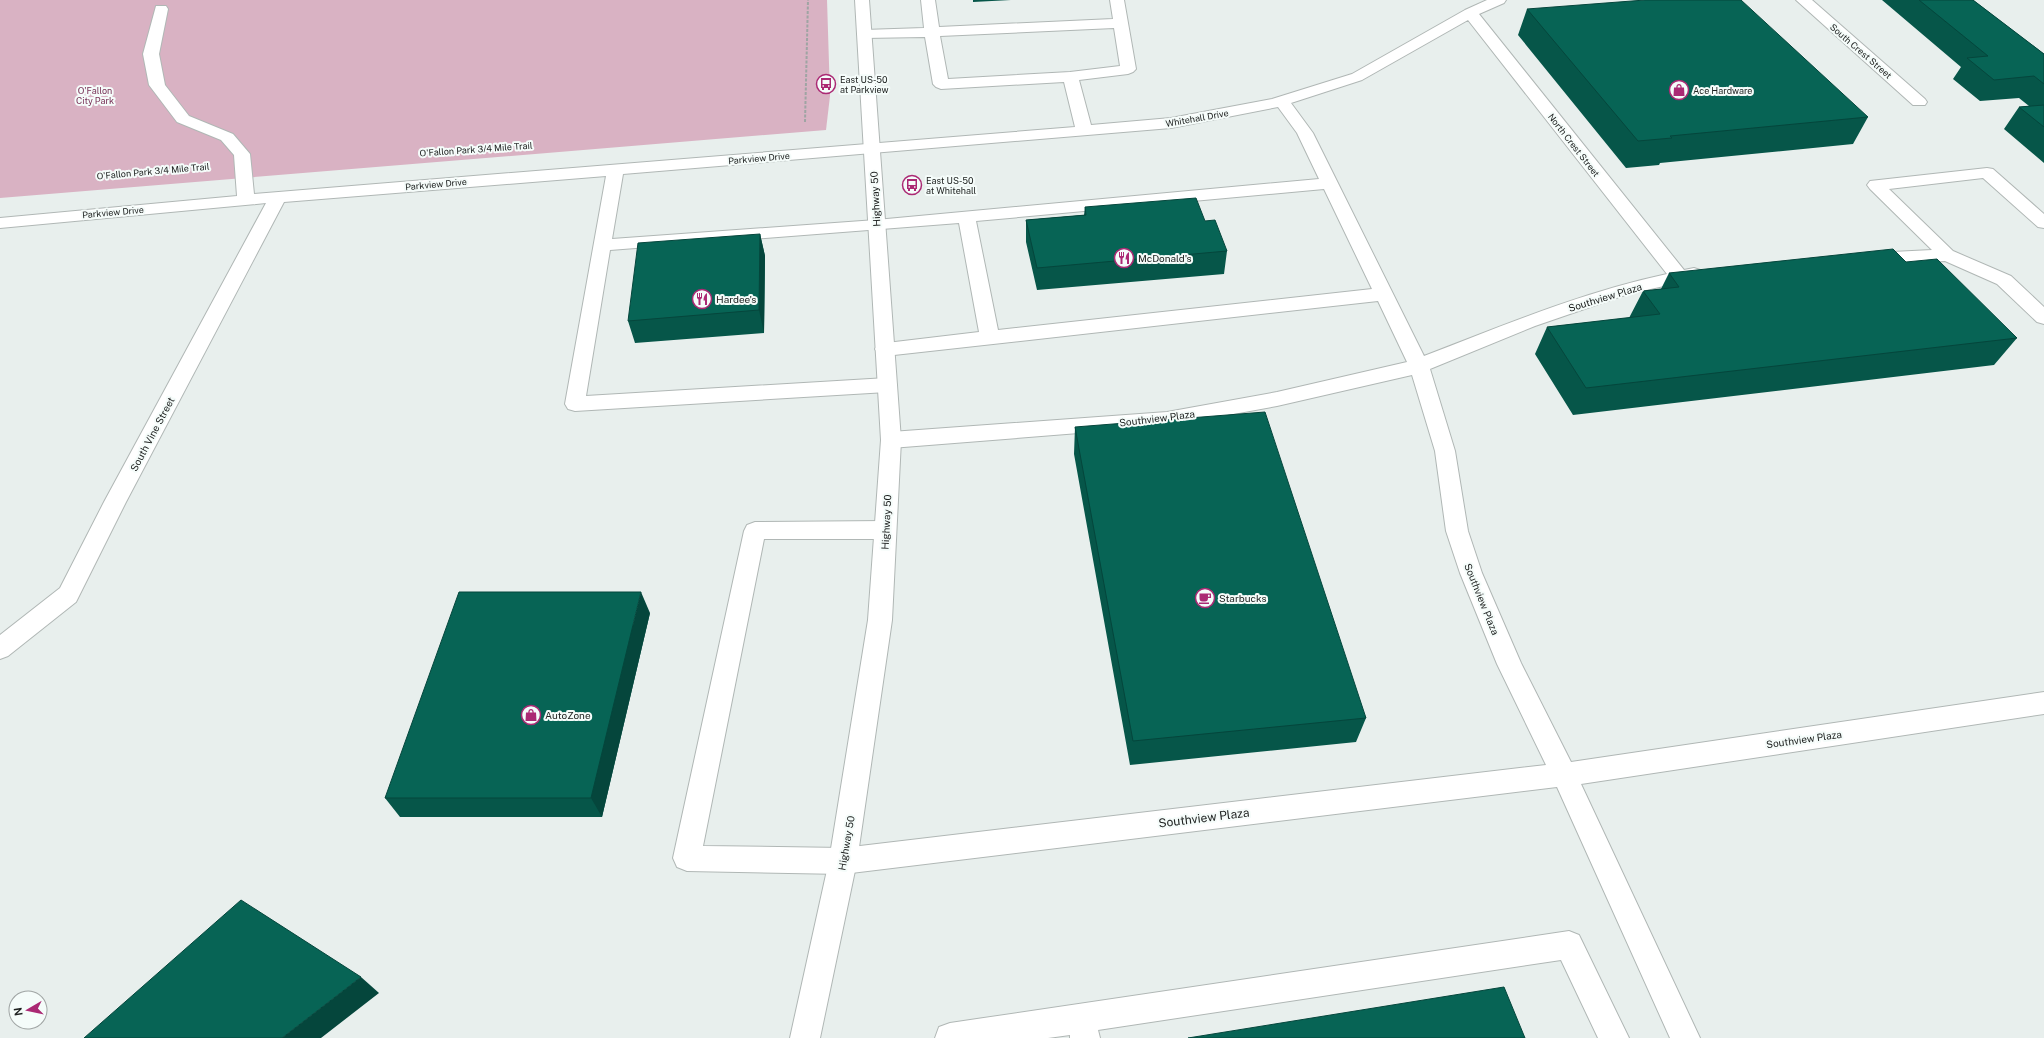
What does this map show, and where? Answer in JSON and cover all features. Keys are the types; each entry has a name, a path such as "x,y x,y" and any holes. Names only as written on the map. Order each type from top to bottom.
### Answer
{"street":[{"name":"Highway 50","path":"805,1038 843,861 880,620 891,440 862,0"},
{"path":"928,0 941,84 1070,77 1128,69 1117,0"},
{"path":"1105,0 1110,15 1121,20"},
{"name":"Whitehall Drive","path":"872,149 1171,123 1282,101 1357,77 1470,13 1499,0"},
{"name":"South Crest Street","path":"1803,0 1919,102"},
{"path":"161,9 151,54 156,85 183,119 227,137 242,154 246,200"},
{"name":"North Crest Street","path":"1470,13 1679,277"},
{"path":"864,34 932,32 1121,20"},
{"path":"1070,77 1084,130"},
{"path":"1282,101 1305,133 1419,366"},
{"name":"Parkview Drive","path":"0,223 278,197 872,149"},
{"path":"616,170 575,404 887,386"},
{"path":"2044,223 1987,173 1876,185 1947,255 2004,280 2044,318"},
{"path":"603,245 876,225 1330,183"},
{"name":"South Vine Street","path":"0,649 68,595 115,502 278,197"},
{"path":"966,216 990,336"},
{"path":"1855,260 1947,255"},
{"name":"Southview Plaza","path":"891,440 1167,419 1322,390 1419,366 1535,319 1624,289 1709,272"},
{"path":"885,349 990,336 1385,294"},
{"name":"Southview Plaza","path":"1419,366 1445,451 1457,531 1471,573 1509,664 1564,775 1685,1038"},
{"name":"Southview Plaza","path":"885,530 755,530 686,858 843,861 1564,775 2044,703"},
{"path":"950,1038 1083,1028 1569,945 1614,1038"}],"path":[{"path":"804,126 808,0"}],"green space":[{"name":"O'Fallon City Park","path":"0,0 827,0 830,96 826,130 0,198"}],"building":[{"name":"Ace Hardware","path":"1645,0 1741,0 1868,117 1670,136 1672,138 1638,141 1527,9"},
{"path":"1919,0 1973,0 2044,54 2044,84 2034,76 1994,80 1967,58 1988,56"},
{"path":"2044,105 2044,127 2019,107"},
{"path":"1196,198 1205,221 1215,220 1227,251 1037,268 1026,220 1086,215 1085,207"},
{"name":"Hardee's","path":"760,234 759,310 628,321 638,243"},
{"path":"1893,249 1906,262 1937,259 2017,338 1586,388 1547,327 1660,314 1643,291 1679,287 1669,273"},
{"name":"Starbucks","path":"1265,412 1366,718 1133,741 1075,427"},
{"name":"AutoZone","path":"459,592 641,592 591,798 385,798"},
{"path":"241,900 361,977 282,1038 84,1038"},
{"path":"1504,987 1525,1038 1188,1038"}],"place":[{"name":"East US-50 at Parkview","path":"826,84"},
{"name":"Ace Hardware","path":"1679,90"},
{"name":"East US-50 at Whitehall","path":"912,185"},
{"name":"McDonald's","path":"1124,258"},
{"name":"Hardee's","path":"702,299"},
{"name":"Starbucks","path":"1205,598"},
{"name":"AutoZone","path":"531,715"}]}
